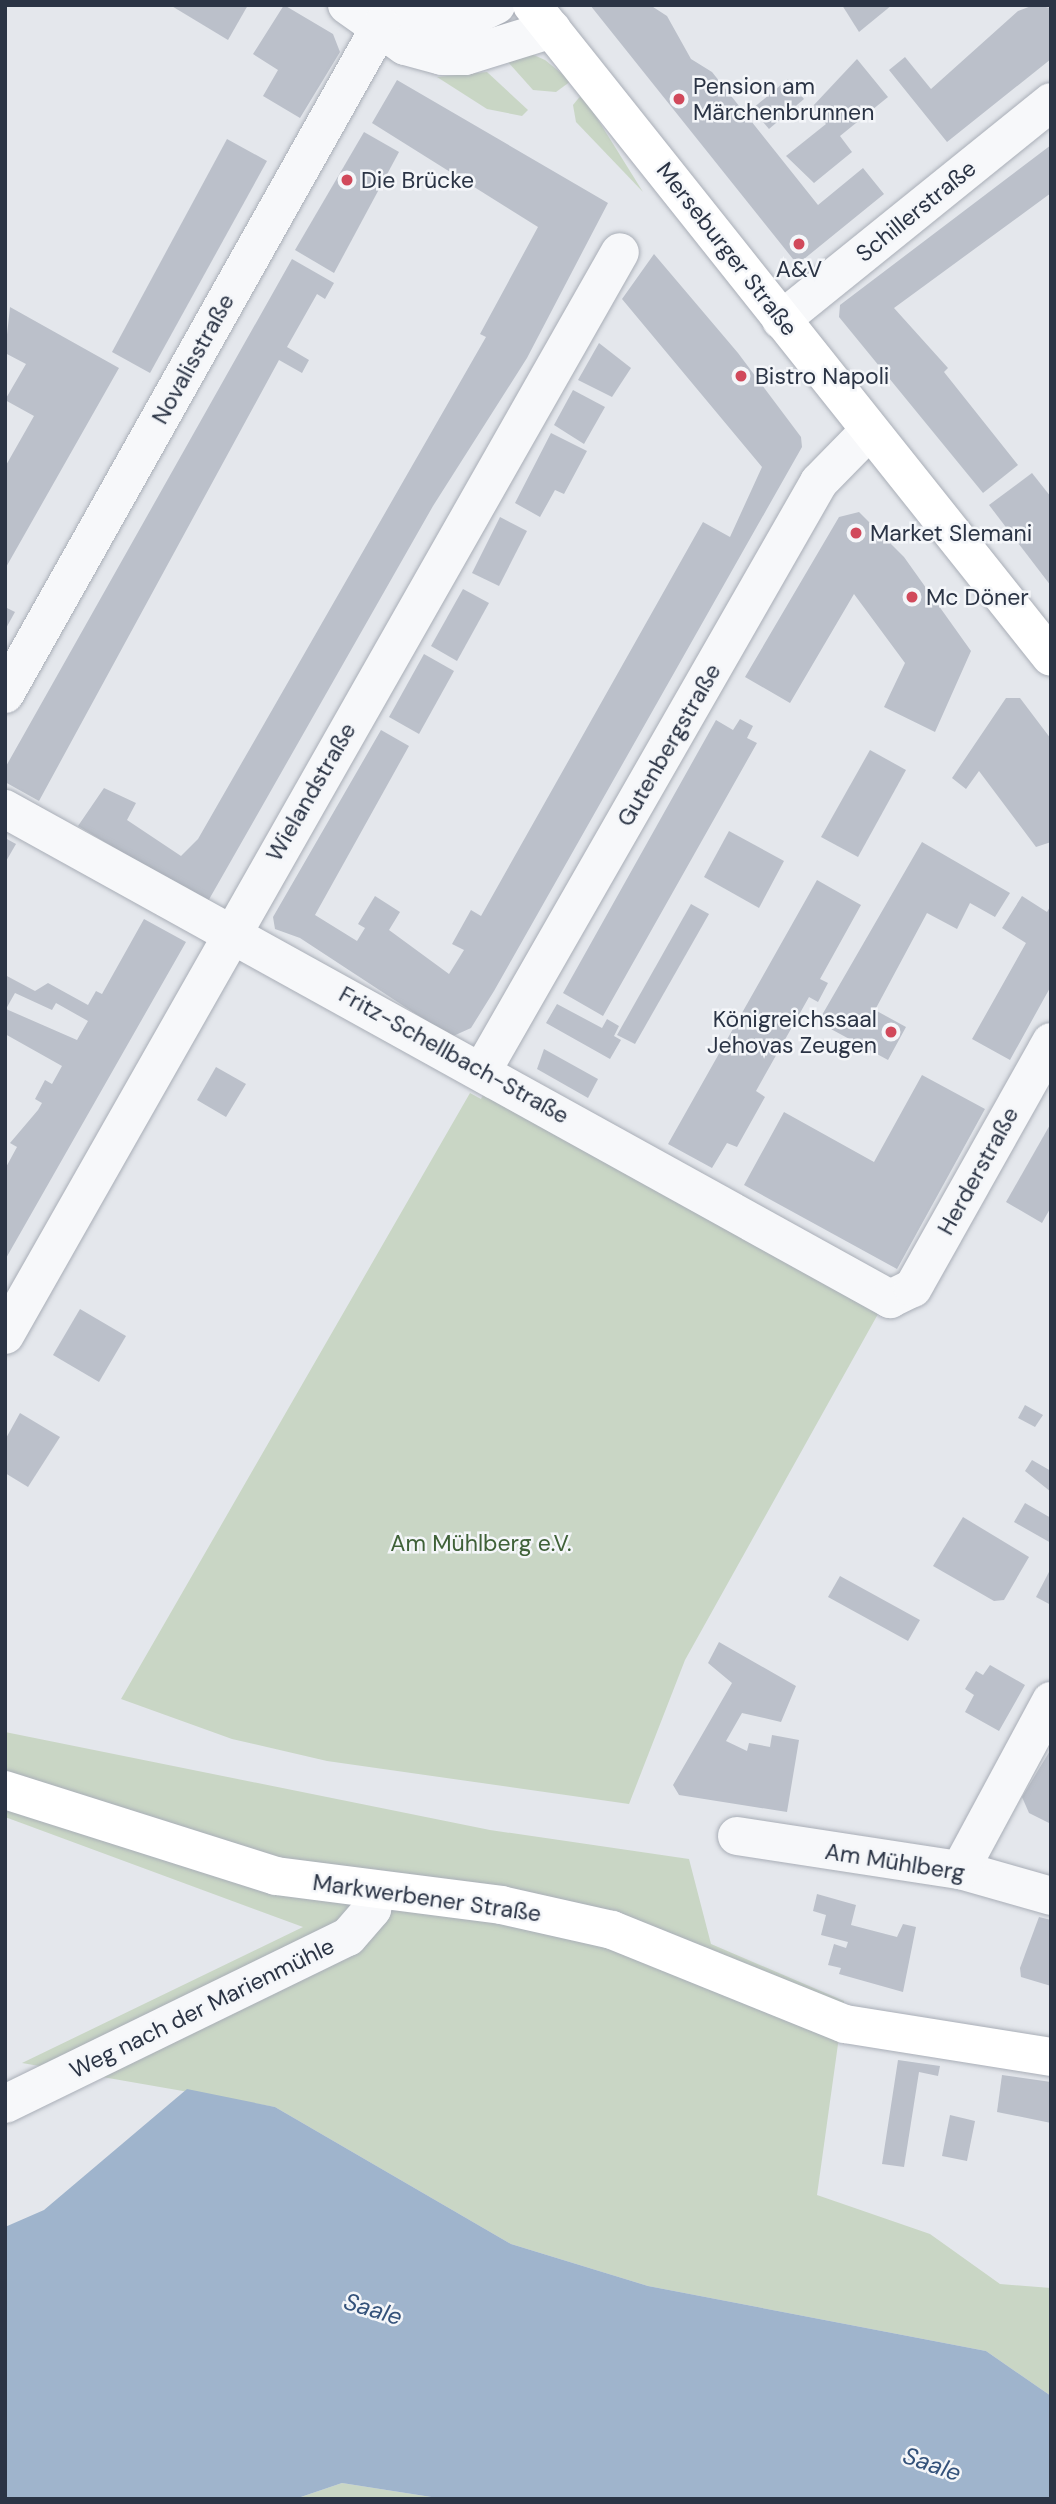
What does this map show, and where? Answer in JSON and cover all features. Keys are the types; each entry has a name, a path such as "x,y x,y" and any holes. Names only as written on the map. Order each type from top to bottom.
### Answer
{"main road":[{"name":"Merseburger Straße","path":"542,17 1051,657"},
{"name":"Markwerbener Straße","path":"5,1790 251,1870 570,1920 656,1943 845,2024 1051,2057"}],"street":[{"path":"347,5 381,25 405,46 454,56 542,17"},
{"path":"381,25 455,25 496,5"},
{"name":"Novalisstraße","path":"5,694 381,25"},
{"name":"Schillerstraße","path":"781,320 1051,102"},
{"name":"Wielandstraße","path":"5,1335 231,931 620,252"},
{"name":"Gutenbergstraße","path":"482,1071 819,482 869,431"},
{"name":"Fritz-Schellbach-Straße","path":"5,809 231,931 875,1294 902,1296"},
{"name":"Herderstraße","path":"902,1296 914,1288 1051,1042"},
{"path":"960,1870 1051,1701"},
{"name":"Am Mühlberg","path":"737,1836 960,1870 1051,1896"},
{"name":"Weg nach der Marienmühle","path":"5,2104 348,1937 372,1909 376,1890"}],"green space":[{"path":"527,52 545,60 571,81 556,92 533,90 508,62"},
{"path":"487,72 528,110 522,116 487,109 437,77"},
{"path":"582,94 643,192 576,122 573,105"},
{"name":"Am Mühlberg e.V.","path":"485,1091 878,1314 685,1660 629,1804 327,1761 232,1739 121,1699 470,1093 481,1099"},
{"path":"5,1732 490,1830 689,1859 711,1944 844,2001 817,2195 930,2234 1000,2284 1051,2288 1051,2396 986,2351 648,2286 511,2244 275,2107 22,2063 303,1927 5,1817"},
{"path":"342,2483 444,2499 295,2499"}],"water":[{"name":"Saale","path":"187,2089 275,2107 511,2244 648,2286 986,2351 1051,2396 1051,2499 444,2499 342,2483 295,2499 5,2499 5,2227 44,2210"}],"building":[{"path":"170,5 248,5 228,40"},
{"path":"284,5 333,34 340,52 300,118 263,96 278,70 253,54"},
{"path":"590,5 650,5 667,16 691,59 712,72 818,205 863,168 884,194 804,259 793,259"},
{"path":"842,5 892,5 859,32"},
{"path":"1034,5 1051,8 1051,59 947,142 889,70 905,57 931,89 1018,11"},
{"path":"857,59 888,97 840,136 852,152 814,183 786,156 826,124 812,107"},
{"path":"788,79 804,99 769,129 752,109"},
{"path":"397,80 608,203 527,358 433,506 207,903 78,826 104,788 136,803 127,820 181,856 198,839 486,337 480,334 538,227 372,123"},
{"path":"364,132 399,152 334,273 295,250"},
{"path":"227,139 267,161 150,373 112,352"},
{"path":"1051,145 1051,193 894,308 948,368 944,372 1018,465 983,493 839,317 840,305"},
{"path":"654,254 738,353 801,437 802,447 494,991 471,1028 451,1037 300,938 275,929 273,917 381,730 409,746 315,915 357,941 365,928 358,924 375,896 400,912 389,930 449,974 464,950 452,944 471,910 481,916 703,522 730,537 762,467 622,299"},
{"path":"292,259 334,283 325,299 317,294 287,347 309,360 302,373 279,360 39,801 5,782 5,768"},
{"path":"10,307 119,368 5,569 5,467 34,416 5,400 26,364 5,353"},
{"path":"599,343 631,368 612,397 578,380"},
{"path":"573,390 605,407 584,444 554,425"},
{"path":"551,433 587,451 564,494 555,490 540,517 515,503"},
{"path":"1032,473 1051,497 1051,586 989,505"},
{"path":"859,512 904,557 971,651 935,732 884,707 905,663 854,594 790,703 745,677 839,517"},
{"path":"500,517 527,531 499,586 472,573"},
{"path":"463,589 489,603 457,661 431,646"},
{"path":"5,607 15,612 5,630"},
{"path":"424,654 454,671 419,734 389,717"},
{"path":"1006,698 1020,698 1051,739 1051,842 1036,847 979,771 966,789 952,778"},
{"path":"740,719 753,726 747,738 757,743 603,1016 563,993 716,720 733,730"},
{"path":"870,750 906,770 858,857 821,837"},
{"path":"729,831 784,861 759,908 704,877"},
{"path":"5,838 16,844 5,863"},
{"path":"922,842 1010,893 995,917 970,903 957,929 927,913 875,1010 906,1027 888,1060 818,1022"},
{"path":"817,880 861,905 820,979 828,983 818,1002 809,997 756,1091 765,1097 737,1147 727,1143 712,1168 668,1144"},
{"path":"1022,896 1047,912 1051,905 1051,986 1010,1060 972,1039 1026,943 1002,928"},
{"path":"691,904 709,914 635,1044 617,1035"},
{"path":"144,919 186,942 5,1260 5,1169 17,1147 10,1143 42,1103 35,1099 45,1080 52,1084 62,1066 5,1034 5,975 35,991 48,983 88,1005 96,991 102,994","holes":["15,993 52,1010 56,1003 88,1021 77,1040 6,1009"]},
{"path":"557,1004 602,1028 607,1019 619,1026 614,1036 621,1040 610,1059 546,1023"},
{"path":"544,1049 598,1079 588,1098 537,1069"},
{"path":"216,1067 246,1084 226,1117 197,1100"},
{"path":"922,1075 985,1109 897,1269 744,1185 784,1112 874,1162"},
{"path":"1051,1123 1051,1207 1042,1223 1006,1202"},
{"path":"80,1309 126,1336 99,1382 53,1355"},
{"path":"1025,1405 1043,1415 1035,1427 1018,1418"},
{"path":"20,1413 60,1437 28,1487 5,1473 5,1440"},
{"path":"1032,1460 1051,1471 1051,1492 1025,1471"},
{"path":"1025,1503 1051,1518 1051,1543 1014,1522"},
{"path":"963,1517 1029,1557 1004,1600 994,1601 933,1566"},
{"path":"1051,1568 1051,1605 1036,1597"},
{"path":"840,1576 920,1620 908,1641 828,1597"},
{"path":"719,1642 796,1686 781,1722 742,1713 726,1741 747,1751 749,1743 770,1747 772,1735 799,1740 787,1812 679,1795 673,1785 732,1683 708,1663"},
{"path":"990,1665 1025,1685 999,1731 965,1712 974,1695 965,1689 976,1671 983,1675"},
{"path":"1051,1749 1051,1824 1029,1813 1022,1797"},
{"path":"817,1894 856,1905 851,1925 897,1937 903,1924 916,1927 903,1992 839,1974 841,1968 828,1965 834,1944 846,1948 848,1942 821,1935 826,1915 813,1911"},
{"path":"1039,1917 1051,1920 1051,1986 1021,1977 1020,1968"},
{"path":"898,2060 940,2066 938,2076 919,2072 904,2167 882,2164"},
{"path":"1002,2075 1051,2082 1051,2123 997,2112"},
{"path":"950,2115 975,2121 967,2161 942,2156"}],"place":[{"name":"Pension am Märchenbrunnen","path":"679,99"},
{"name":"Die Brücke","path":"347,180"},
{"name":"A&V","path":"799,244"},
{"name":"Bistro Napoli","path":"741,376"},
{"name":"Market Slemani","path":"856,533"},
{"name":"Mc Döner","path":"912,597"},
{"name":"Königreichssaal Jehovas Zeugen","path":"891,1032"}]}
